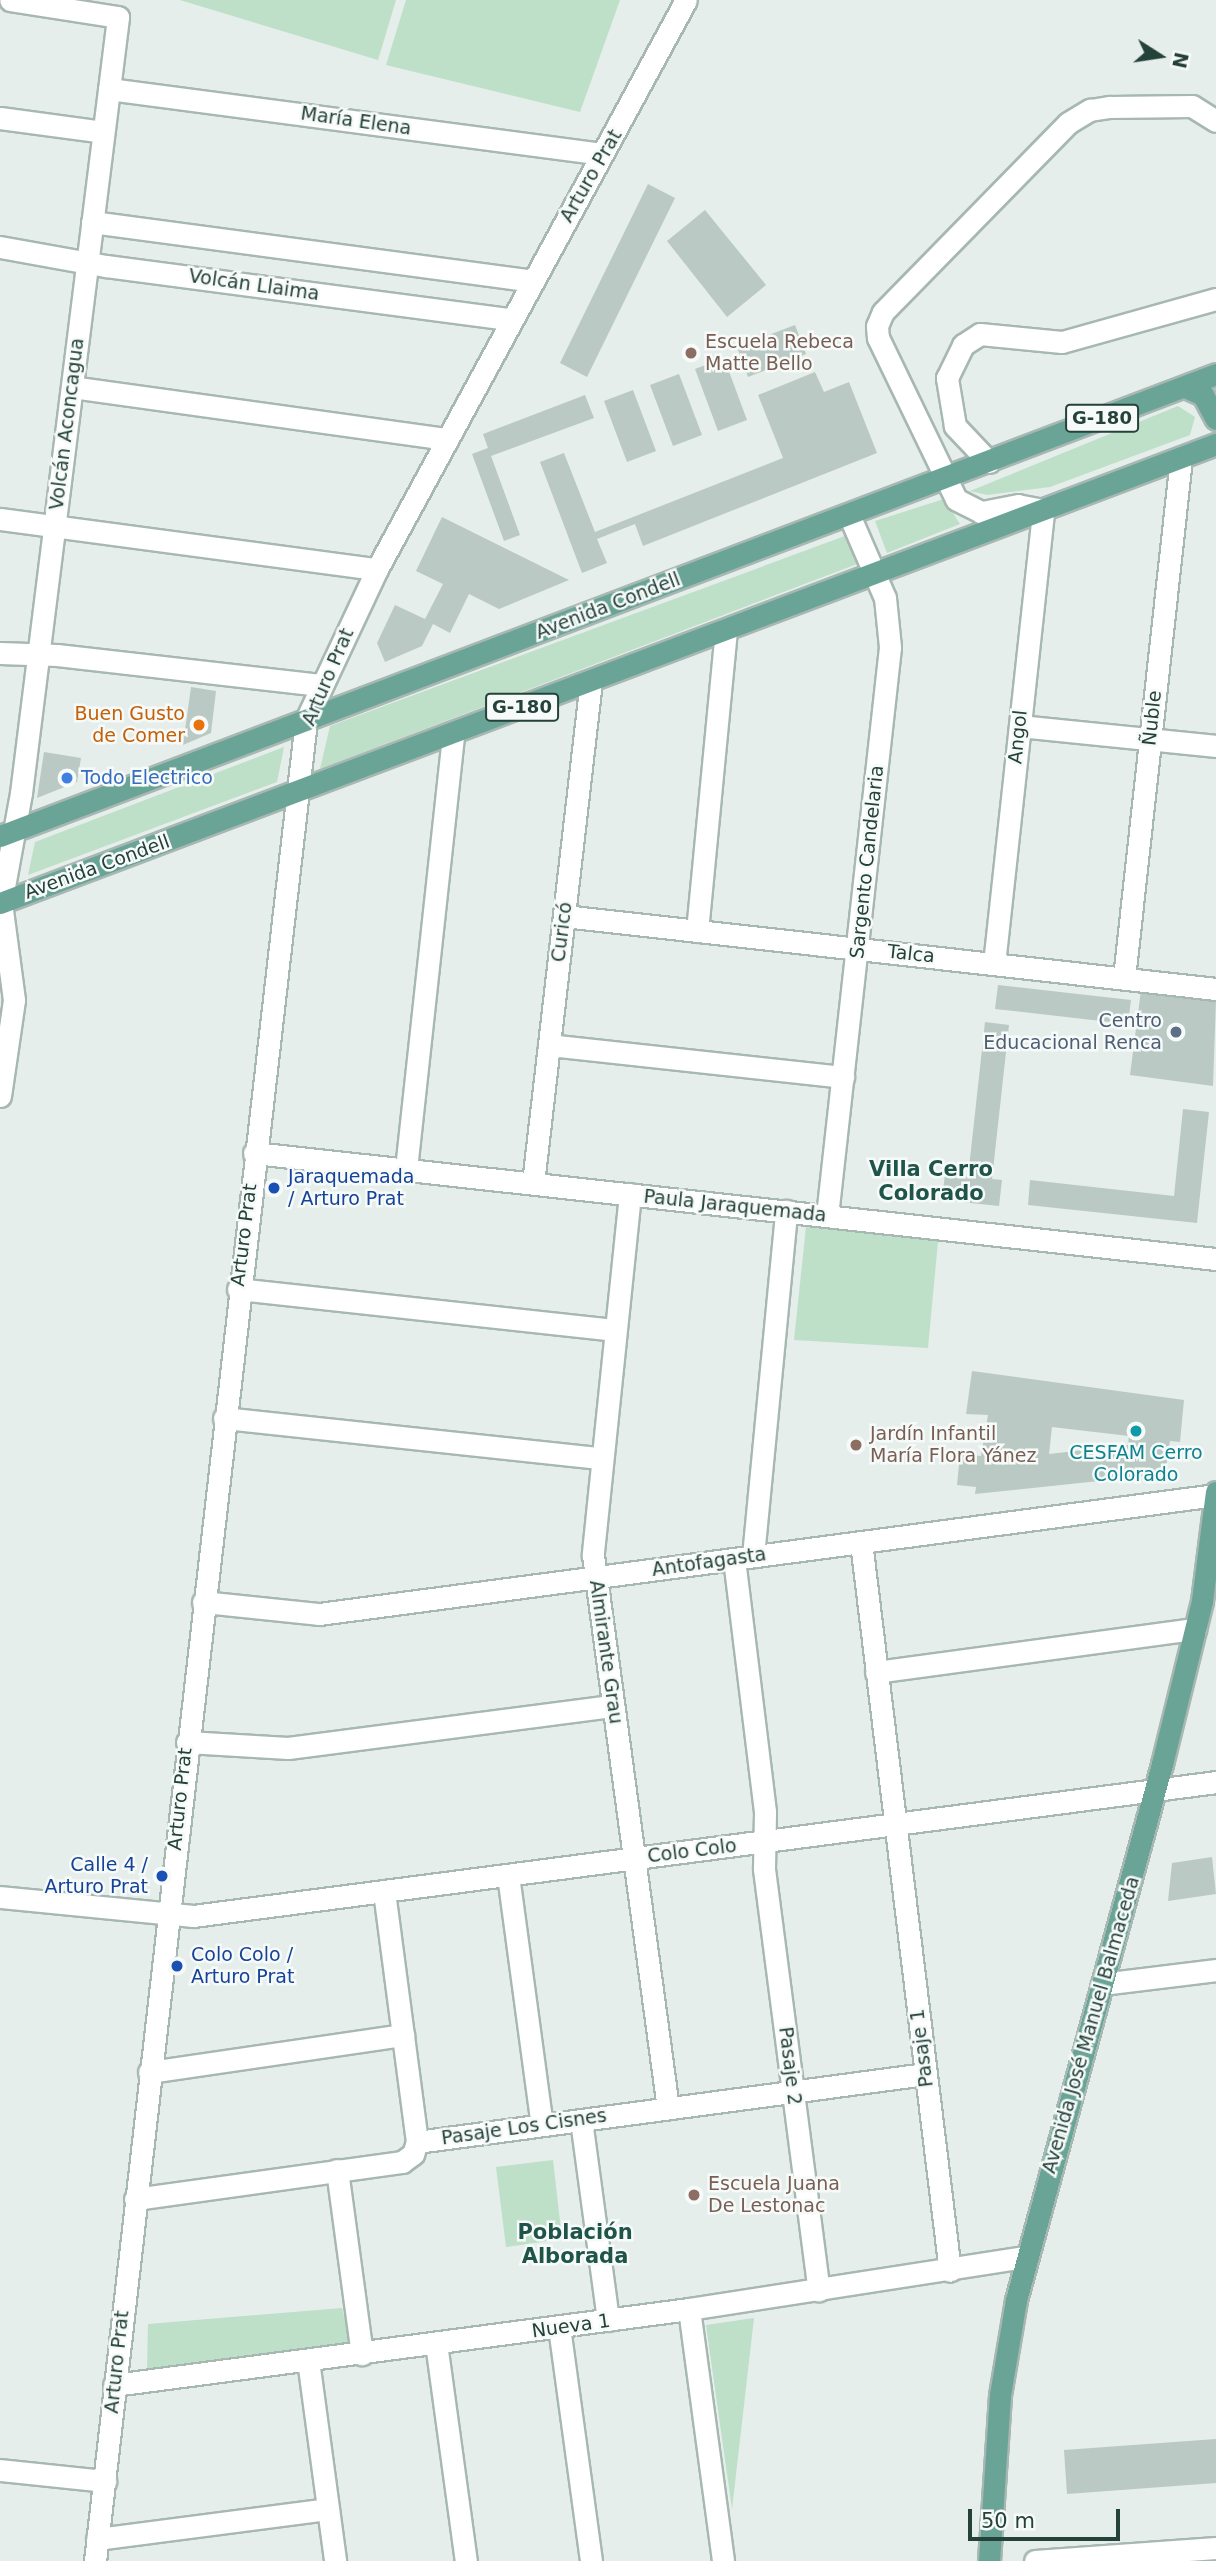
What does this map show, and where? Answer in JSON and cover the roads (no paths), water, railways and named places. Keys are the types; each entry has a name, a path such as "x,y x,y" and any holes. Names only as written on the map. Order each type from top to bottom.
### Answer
{"main road":[{"name":"Avenida Condell","path":"8,833 944,480 1216,374"},
{"path":"1185,387 1203,395 1216,419"},
{"name":"Avenida Condell","path":"0,903 1181,458 1214,441"},
{"name":"Avenida José Manuel Balmaceda","path":"989,2561 1000,2395 1026,2257 1156,1790 1195,1629 1209,1602 1216,1493"}],"street":[{"name":"Volcán Aconcagua","path":"0,1096 14,1000 0,903 8,833 22,793 118,17 10,0"},
{"name":"Arturo Prat","path":"95,2561 238,1289 295,794 306,720 320,685 377,569 510,319 687,0"},
{"name":"María Elena","path":"109,89 603,154"},
{"path":"1043,510 1026,505 974,511 961,504 944,480 878,338 883,312 1068,123 1090,110 1192,106 1216,121"},
{"path":"0,118 103,132"},
{"path":"92,222 531,281"},
{"name":"Volcán Llaima","path":"0,247 510,319"},
{"path":"989,462 956,426 947,378 963,345 980,334 1062,342 1216,299"},
{"path":"72,387 447,439"},
{"name":"Ñuble","path":"1124,978 1181,458"},
{"name":"Angol","path":"994,964 1043,510"},
{"name":"Sargento Candelaria","path":"827,1216 890,647 887,606 876,571 849,515"},
{"path":"0,519 377,569"},
{"path":"696,931 726,629"},
{"path":"0,653 320,685"},
{"name":"Curicó","path":"533,1184 591,681"},
{"path":"1020,726 1216,746"},
{"path":"405,1169 453,734"},
{"path":"0,790 22,793"},
{"name":"Talca","path":"564,916 1216,989"},
{"path":"549,1045 843,1077"},
{"name":"Paula Jaraquemada","path":"254,1153 1216,1259"},
{"name":"Almirante Grau","path":"630,1194 593,1536 596,1577 668,2108"},
{"name":"Pasaje 2","path":"786,1211 744,1558 765,1812 764,1869 819,2290"},
{"path":"238,1289 615,1330"},
{"path":"224,1418 601,1458"},
{"name":"Antofagasta","path":"203,1602 318,1614 1216,1493"},
{"name":"Pasaje 1","path":"860,1542 950,2271"},
{"path":"876,1672 1195,1629"},
{"path":"187,1742 288,1748 613,1706"},
{"name":"Colo Colo","path":"0,1897 193,1916 1216,1782"},
{"path":"508,1875 542,2125"},
{"path":"384,1891 417,2142"},
{"path":"1102,1984 1216,1970"},
{"path":"149,2072 403,2035"},
{"name":"Pasaje Los Cisnes","path":"135,2199 402,2162 413,2154 417,2142 925,2074"},
{"path":"581,2120 608,2320"},
{"path":"337,2171 362,2354"},
{"name":"Nueva 1","path":"114,2385 689,2309 950,2271 1026,2257"},
{"path":"689,2309 723,2561"},
{"path":"559,2327 591,2561"},
{"path":"436,2343 466,2561"},
{"path":"309,2360 335,2561"},
{"path":"0,2470 105,2481"},
{"path":"97,2539 328,2509"},
{"path":"1035,2561 1216,2548"}],"place":[{"name":"Escuela Rebeca Matte Bello","path":"691,353"},
{"name":"Buen Gusto de Comer","path":"199,725"},
{"name":"Todo Electrico","path":"67,778"},
{"name":"Centro Educacional Renca","path":"1176,1032"},
{"name":"Jaraquemada / Arturo Prat","path":"274,1188"},
{"name":"CESFAM Cerro Colorado","path":"1136,1431"},
{"name":"Jardín Infantil María Flora Yánez","path":"856,1445"},
{"name":"Calle 4 / Arturo Prat","path":"162,1876"},
{"name":"Colo Colo / Arturo Prat","path":"177,1966"},
{"name":"Escuela Juana De Lestonac","path":"694,2195"}],"district":[{"name":"Villa Cerro Colorado","path":"931,1181"},
{"name":"Población Alborada","path":"575,2244"}]}
